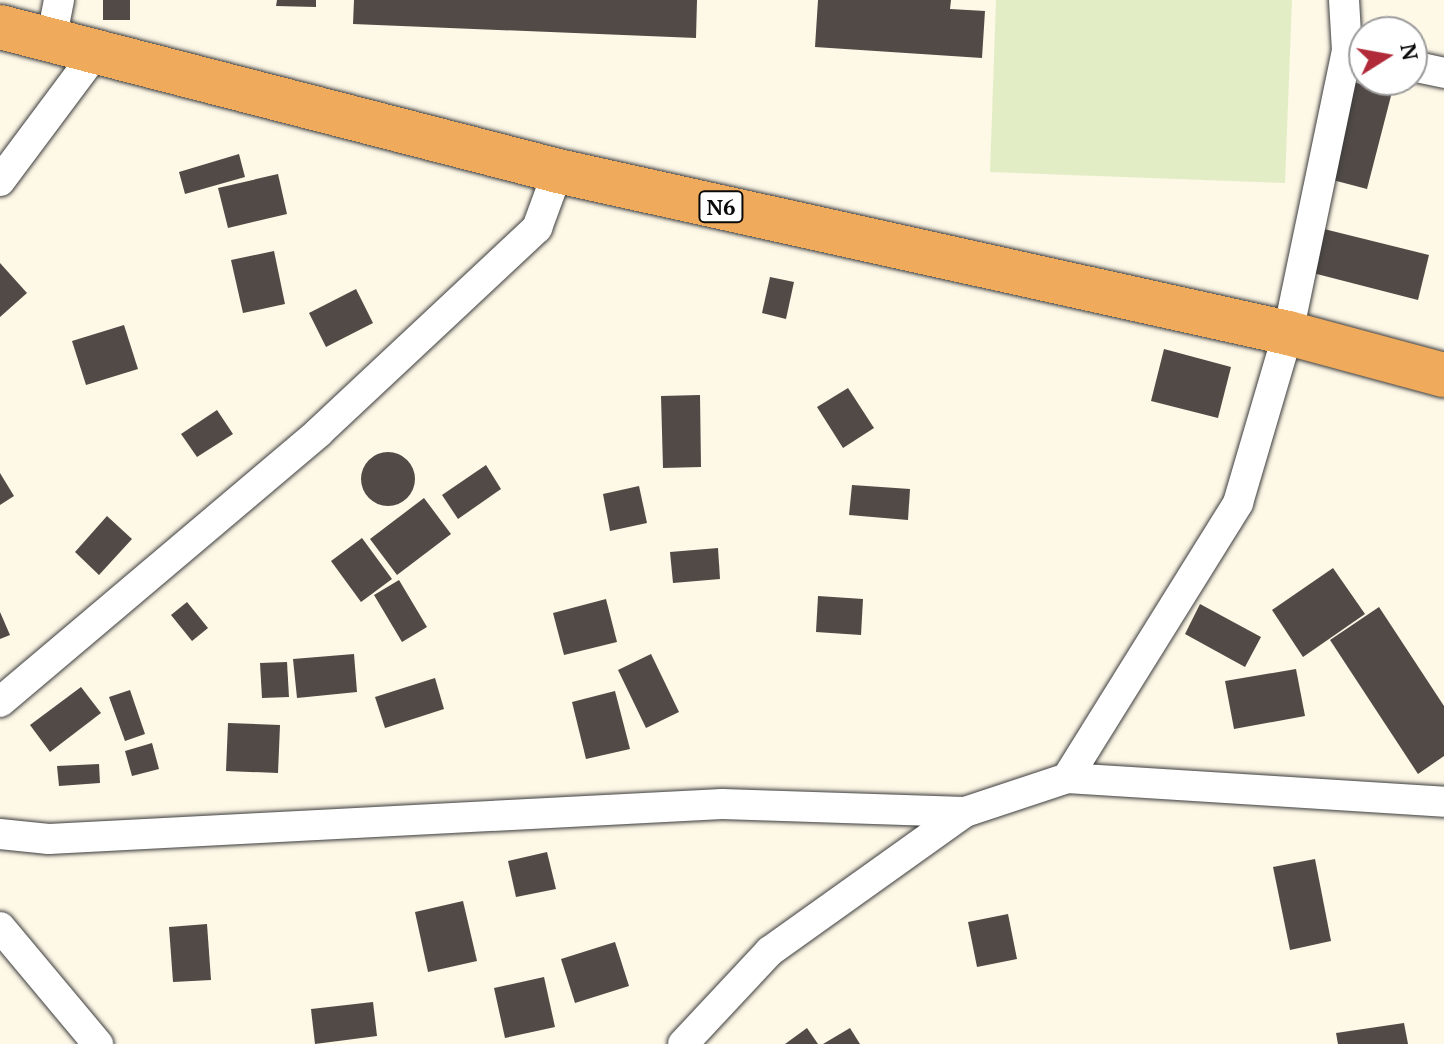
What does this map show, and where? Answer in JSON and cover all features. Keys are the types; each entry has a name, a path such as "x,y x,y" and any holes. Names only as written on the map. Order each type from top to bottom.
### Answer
{"highway":[{"name":"N6","path":"0,27 55,20 96,52 558,171 1288,333 1444,375"}],"street":[{"path":"0,181 96,52"},
{"path":"1067,778 1238,503 1288,333 1348,82"},
{"path":"0,702 319,432 537,228 558,171"},
{"path":"683,1044 770,951 965,812 1067,778 1444,802"},
{"path":"0,834 49,839 722,804 965,812"},
{"path":"0,927 98,1044"}],"green space":[{"path":"996,0 1292,0 1285,183 990,172"}],"building":[{"path":"103,0 130,0 130,20 103,20"},
{"path":"277,0 316,0 316,7 276,6"},
{"path":"354,0 697,0 696,38 353,24"},
{"path":"818,0 951,0 950,9 985,11 982,58 815,47"},
{"path":"1350,96 1391,96 1367,189 1329,179"},
{"path":"239,154 245,177 185,194 179,172"},
{"path":"278,174 287,214 228,228 218,188"},
{"path":"1320,228 1429,255 1418,300 1309,272"},
{"path":"274,251 285,304 243,313 231,260"},
{"path":"0,263 27,293 0,317"},
{"path":"770,277 794,282 786,319 762,313"},
{"path":"356,289 373,323 326,347 309,313"},
{"path":"124,325 138,369 86,385 72,341"},
{"path":"1164,349 1231,367 1218,418 1151,401"},
{"path":"848,388 874,428 843,448 817,407"},
{"path":"700,395 701,467 663,468 661,396"},
{"path":"217,410 233,434 197,457 181,434"},
{"path":"388,452 407,460 415,479 407,498 388,506 369,498 361,479 369,460"},
{"path":"486,465 501,489 458,519 442,495"},
{"path":"0,473 14,496 0,505"},
{"path":"852,485 910,489 908,520 849,515"},
{"path":"639,486 647,523 610,531 603,494"},
{"path":"424,498 451,534 397,575 370,539"},
{"path":"107,516 132,539 99,575 75,552"},
{"path":"362,538 392,579 361,602 331,561"},
{"path":"718,548 720,579 673,583 670,552"},
{"path":"1333,568 1365,614 1303,657 1272,610"},
{"path":"399,580 427,627 402,642 374,595"},
{"path":"818,596 863,599 861,635 816,632"},
{"path":"606,599 617,642 564,655 553,613"},
{"path":"187,602 208,628 192,641 171,615"},
{"path":"1200,604 1261,637 1245,667 1185,634"},
{"path":"1379,607 1444,706 1444,756 1418,774 1330,640"},
{"path":"0,612 10,635 0,639"},
{"path":"354,654 357,692 297,698 293,659"},
{"path":"651,654 679,712 646,728 618,670"},
{"path":"287,662 289,697 262,698 260,663"},
{"path":"1296,669 1305,716 1234,729 1225,681"},
{"path":"435,678 444,709 385,728 375,697"},
{"path":"81,687 101,713 50,752 30,725"},
{"path":"130,690 145,734 125,741 109,697"},
{"path":"615,691 630,749 586,759 572,702"},
{"path":"228,723 280,725 278,773 226,771"},
{"path":"152,743 159,769 132,776 125,751"},
{"path":"99,764 100,783 59,786 57,766"},
{"path":"547,852 556,889 516,897 508,861"},
{"path":"1315,859 1331,941 1290,950 1273,867"},
{"path":"463,901 477,961 428,972 415,912"},
{"path":"1008,914 1017,959 977,967 968,922"},
{"path":"207,924 211,980 173,982 169,927"},
{"path":"615,942 629,986 575,1003 561,959"},
{"path":"544,977 555,1027 505,1038 494,988"},
{"path":"373,1002 377,1036 315,1044 311,1009"},
{"path":"1404,1023 1408,1044 1338,1044 1336,1033"},
{"path":"807,1028 818,1044 785,1044"},
{"path":"850,1028 860,1044 823,1044"}]}
